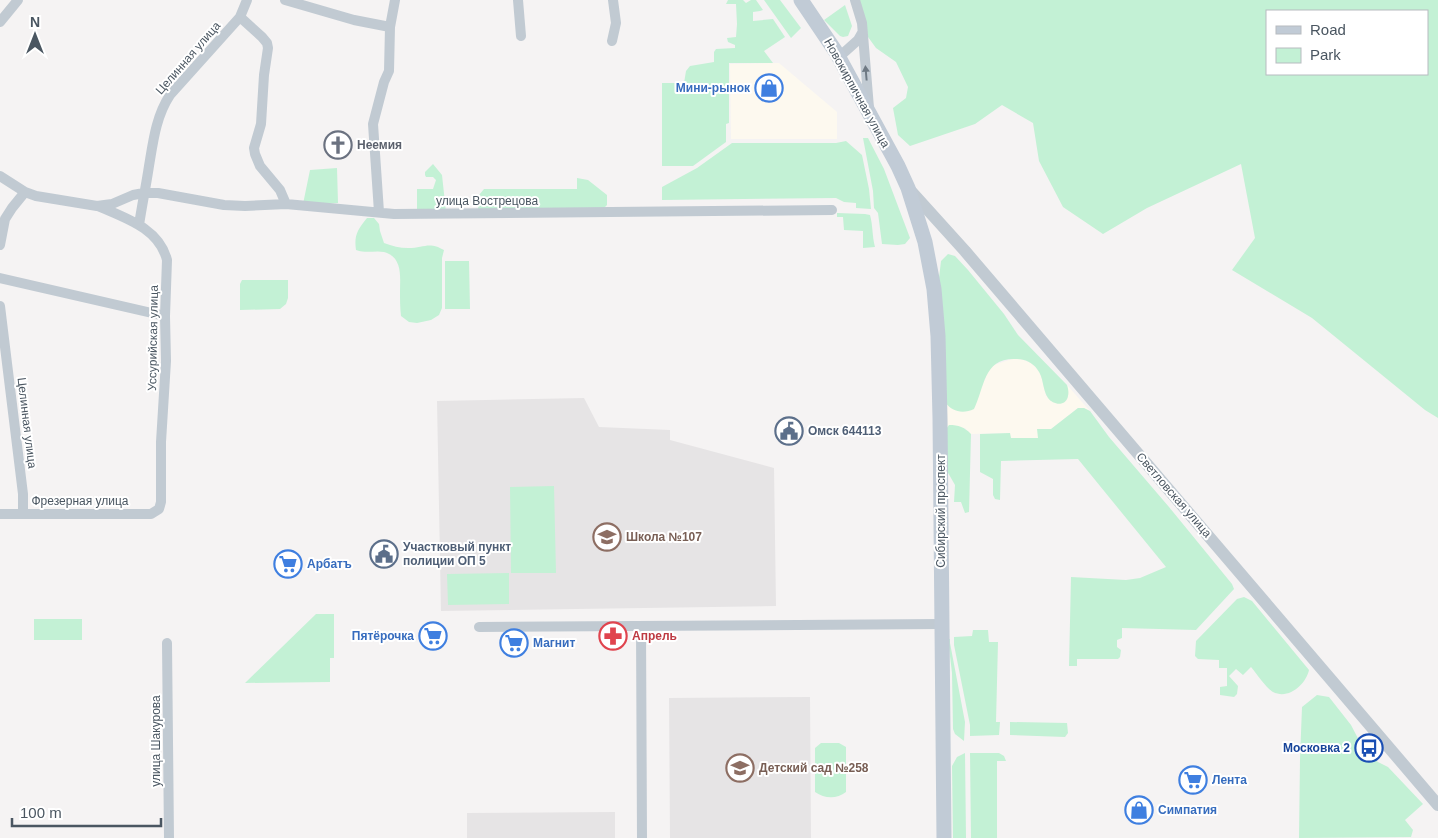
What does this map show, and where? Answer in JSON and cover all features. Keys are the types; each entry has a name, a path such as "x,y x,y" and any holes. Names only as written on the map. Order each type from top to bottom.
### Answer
{"main road":[{"name":"Новокирпичная улица","path":"801,0 839,57 870,112 908,188"},
{"name":"Сибирский проспект","path":"908,188 925,242 934,289 938,336 944,838"}],"street":[{"path":"0,22 18,0"},
{"name":"Целинная улица","path":"139,225 158,120 163,106 170,95 240,17 247,0"},
{"path":"285,0 354,20 390,27"},
{"path":"380,212 373,124 384,82 389,71 390,27 395,0"},
{"path":"518,0 521,36"},
{"path":"612,41 616,23 613,0"},
{"path":"855,0 862,23 870,112"},
{"path":"240,17 262,37 268,48 264,75 261,124 254,154 260,166 280,190 286,204"},
{"path":"839,57 858,40 862,33"},
{"path":"0,176 24,192 36,196 96,206 112,204 144,192"},
{"name":"Светловская улица","path":"908,188 977,265 1438,805"},
{"path":"0,245 5,219 24,192"},
{"name":"улица Вострецова","path":"144,192 224,205 286,204 394,214 832,210"},
{"name":"Уссурийская улица","path":"96,206 147,229 166,252 166,361 161,442 161,502 158,509"},
{"path":"0,278 165,316"},
{"name":"Целинная улица","path":"0,306 23,494 23,514"},
{"name":"Фрезерная улица","path":"0,514 151,514 158,509"},
{"path":"479,627 942,624"},
{"path":"641,626 642,838"},
{"name":"улица Шакурова","path":"168,644 169,838"}],"shaded area":[{"name":"Мини-рынок","path":"779,63 837,112 837,139 731,139 730,64"},
{"path":"1012,359 1021,359 1037,368 1041,375 1046,396 1066,401 1068,396 1067,385 1090,411 1078,408 1051,429 1038,429 1038,438 1010,438 1010,433 971,434 965,428 946,429 945,402 985,380 988,370 994,365"},
{"name":"Школа №107","path":"584,398 599,427 670,430 670,440 774,468 776,606 441,611 437,401"},
{"name":"Детский сад №258","path":"810,697 811,838 670,838 669,698"},
{"path":"615,812 615,838 467,838 467,813"}],"green space":[{"path":"728,0 743,0 746,3 756,0 763,10 753,12 753,21 773,19 785,37 764,51 773,63 729,63 729,123 726,124 726,142 693,166 662,166 662,83 684,83 686,71 690,66 714,62 714,52 716,49 735,48 735,45 728,42 727,38 736,37 736,4 726,4"},
{"path":"764,0 780,0 801,28 791,38"},
{"path":"859,0 1438,0 1438,418 1425,410 1312,318 1232,270 1255,238 1241,164 1147,208 1103,234 1063,207 1039,161 1033,123 1002,105 975,124 910,146 898,135 893,108 906,98 908,87 896,62 876,48 868,37"},
{"path":"845,5 852,26 848,36 843,37 824,20"},
{"path":"863,138 868,138 884,169 910,238 905,244 882,244 878,213 874,208 873,191"},
{"path":"846,141 862,155 871,209 856,208 856,203 844,202 836,198 662,200 662,187 697,168 732,143 836,143"},
{"path":"433,164 442,175 446,212 417,211 417,189 433,189 436,180 433,177 426,177 425,172"},
{"path":"337,168 338,203 303,204 310,170"},
{"path":"577,178 588,180 607,195 607,205 602,210 478,210 479,195 484,189 577,189"},
{"path":"837,213 870,215 875,247 863,248 863,231 844,230 843,217 837,217"},
{"path":"367,218 374,218 379,224 384,243 405,248 430,245 444,250 442,258 442,308 439,315 431,320 417,323 409,322 401,316 400,274 395,258 384,252 356,250 355,241 357,233"},
{"path":"948,254 955,256 968,270 1004,314 1018,335 1067,385 1068,395 1065,402 1059,404 1050,400 1046,394 1041,376 1035,367 1031,363 1017,359 997,363 991,368 983,383 974,409 958,411 951,408 945,402 939,278 941,261"},
{"path":"445,261 469,261 470,309 445,309"},
{"path":"242,280 288,280 286,304 280,309 240,310 240,284"},
{"path":"1078,408 1090,411 1109,437 1232,584 1234,589 1196,630 1122,628 1122,638 1117,640 1117,647 1121,650 1118,659 1077,659 1077,666 1069,666 1071,577 1126,580 1140,578 1166,567 1078,459 1001,461 1000,500 995,499 993,495 993,479 980,472 980,434 1010,433 1011,438 1038,438 1037,429 1051,429"},
{"path":"949,425 961,427 971,434 969,512 965,513 961,502 954,502 955,485 947,471 946,429"},
{"path":"554,486 556,573 511,573 510,487"},
{"path":"509,573 509,604 448,605 447,574"},
{"path":"1244,597 1252,601 1309,670 1301,685 1291,692 1279,694 1273,692 1251,667 1243,675 1236,669 1229,676 1238,686 1237,694 1234,697 1220,695 1220,687 1227,686 1227,668 1219,668 1219,660 1198,659 1195,656 1196,641 1237,599"},
{"path":"316,614 334,614 334,658 330,658 330,682 245,683"},
{"path":"34,619 82,619 82,640 34,640"},
{"path":"973,630 988,630 989,642 998,642 996,722 1000,722 999,735 970,736 970,725 954,637 972,636"},
{"path":"948,639 950,639 965,722 964,741 955,734 953,729 952,673"},
{"path":"1317,695 1329,697 1351,725 1364,750 1378,762 1388,767 1423,804 1405,820 1413,830 1411,837 1299,838 1302,707"},
{"path":"1010,722 1067,723 1068,733 1065,737 1010,735"},
{"path":"821,743 839,743 846,747 846,792 839,796 827,797 815,792 815,748"},
{"path":"965,753 966,838 953,838 952,766 957,757"},
{"path":"970,753 999,753 1004,756 1006,761 997,761 997,838 971,838"}],"place":[{"name":"Мини-рынок","path":"769,88"},
{"name":"Неемия","path":"338,145"},
{"name":"Омск 644113","path":"789,431"},
{"name":"Школа №107","path":"607,537"},
{"name":"Участковый пункт полиции ОП 5","path":"384,554"},
{"name":"Арбатъ","path":"288,564"},
{"name":"Пятёрочка","path":"433,636"},
{"name":"Апрель","path":"613,636"},
{"name":"Магнит","path":"514,643"},
{"name":"Московка 2","path":"1369,748"},
{"name":"Детский сад №258","path":"740,768"},
{"name":"Лента","path":"1193,780"},
{"name":"Симпатия","path":"1139,810"}]}
